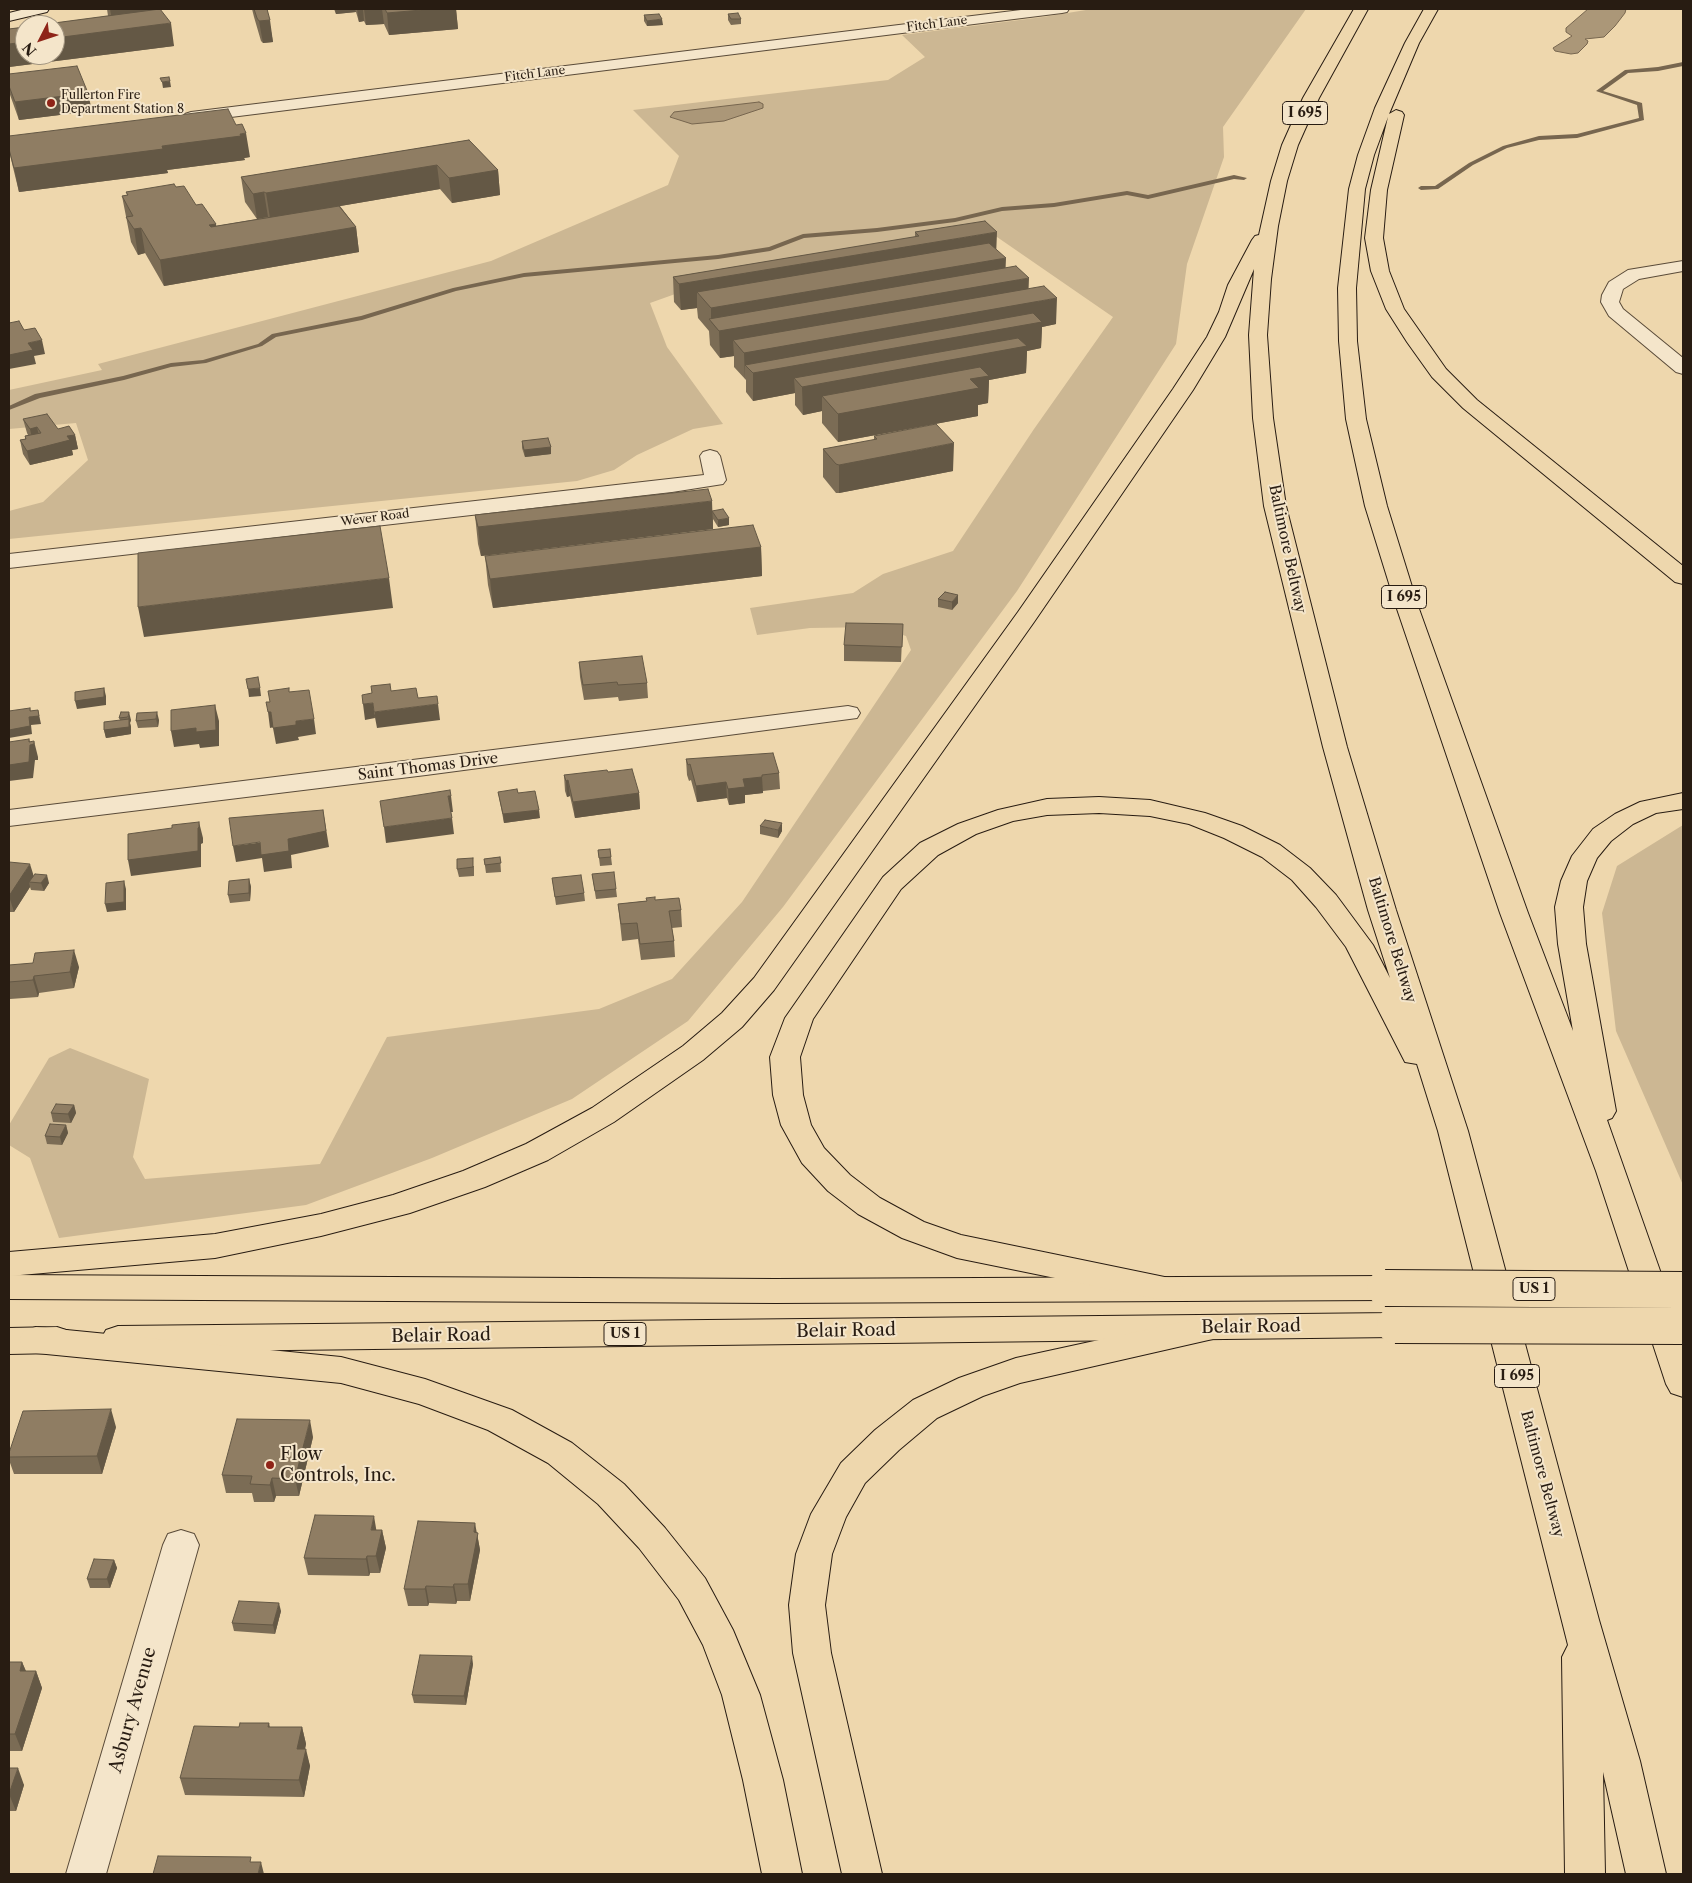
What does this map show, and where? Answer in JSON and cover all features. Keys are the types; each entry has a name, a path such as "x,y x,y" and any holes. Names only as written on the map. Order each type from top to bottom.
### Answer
{"highway":[{"name":"Baltimore Beltway","path":"1360,9 1311,98 1290,146 1269,226 1262,279 1258,335 1263,418 1275,506 1335,747 1382,910 1453,1131 1580,1620 1620,1761 1646,1874"},
{"path":"1428,14 1398,109 1375,212 1374,238 1380,271 1395,309 1439,373 1470,404 1683,577"},
{"name":"I 695","path":"1428,14 1383,108 1366,155 1358,190 1347,288 1348,341 1356,419 1376,506 1417,634 1514,913 1611,1172 1683,1384"},
{"path":"9,1264 214,1246 321,1225 400,1205 474,1179 537,1152 603,1115 693,1053 732,1020 770,976 1184,390 1216,337 1228,312 1237,285 1269,226"},
{"path":"1611,1172 1572,944 1569,907 1574,881 1585,856 1602,835 1624,819 1649,807 1683,801"},
{"path":"1168,1289 957,1246 913,1230 869,1206 839,1183 813,1155 796,1125 788,1095 785,1057 799,1018 892,883 929,849 967,829 1007,815 1047,807 1100,805 1150,808 1196,818 1233,832 1271,851 1301,874 1326,900 1359,945 1453,1131"},
{"name":"US 1","path":"9,1287 766,1291 1385,1288 1683,1290"},
{"name":"Belair Road","path":"22,1340 1394,1325 1683,1326"},
{"path":"862,1874 812,1653 807,1605 814,1554 829,1514 853,1472 887,1440 925,1409 971,1387 1016,1371 1214,1327"},
{"path":"22,1340 341,1370 425,1392 500,1420 560,1454 611,1494 652,1538 692,1589 720,1641 741,1695 763,1780 782,1874"},
{"path":"1580,1620 1585,1874"}],"street":[{"path":"9,17 42,9"},
{"name":"Fitch Lane","path":"176,119 1062,9"},
{"path":"1683,266 1634,274 1615,286 1610,302 1616,312 1683,368"},
{"name":"Wever Road","path":"9,561 716,480 710,456"},
{"name":"Saint Thomas Drive","path":"9,818 426,767 848,712"},
{"name":"Asbury Avenue","path":"86,1874 181,1545"}],"shaded area":[{"path":"1092,9 1306,9 1223,127 1224,157 1187,264 1176,344 1017,591 783,907 688,1021 572,1099 432,1158 306,1205 59,1238 30,1158 9,1145 9,1125 49,1058 70,1048 149,1079 133,1157 145,1179 320,1164 387,1037 599,1009 672,979 742,902 911,650 906,636 876,627 810,628 757,635 750,608 853,593 883,574 953,551 1034,429 1113,317 997,237 692,288 650,303 667,347 723,424 693,429 637,455 614,470 577,481 9,539 9,511 43,502 88,460 76,423 9,429 9,390 102,370 98,364 491,261 668,185 679,156 633,110 888,80 925,57 902,35"},
{"path":"1588,9 1626,9 1615,26 1604,37 1585,39 1588,41 1587,44 1578,53 1571,54 1555,51 1553,48 1572,36 1566,32 1566,28"},
{"path":"759,102 763,104 763,108 724,121 692,124 670,117 674,112"},
{"path":"1683,825 1683,1185 1616,1031 1602,913 1617,866"}],"building":[{"path":"160,9 171,23 65,37 65,22"},
{"path":"254,9 267,9 270,20 259,21"},
{"path":"385,9 433,9 387,13"},
{"path":"738,13 741,19 731,19 728,14"},
{"path":"659,14 662,19 647,21 644,15"},
{"path":"15,28 15,43 9,44 9,29"},
{"path":"77,66 88,93 15,102 9,86 9,74"},
{"path":"169,77 170,81 162,82 160,78"},
{"path":"228,109 236,125 242,124 246,133 240,134 241,136 162,146 163,149 14,168 9,149 9,136"},
{"path":"469,140 498,170 449,178 437,165 253,194 241,177"},
{"path":"174,184 176,187 184,186 196,205 202,204 216,224 209,225 211,227 339,206 356,227 160,260 141,228 134,229 126,217 133,216 122,196 128,195 126,192"},
{"path":"985,221 997,232 679,284 673,277 919,236 915,232"},
{"path":"989,243 1006,258 711,308 697,292"},
{"path":"1016,266 1029,278 719,331 709,319"},
{"path":"1044,286 1057,298 744,353 733,340"},
{"path":"1033,313 1042,322 753,373 745,365"},
{"path":"19,321 24,330 35,328 42,340 28,343 33,350 9,355 9,323"},
{"path":"1018,338 1027,346 802,387 794,378"},
{"path":"980,367 989,376 970,379 979,388 838,414 822,396"},
{"path":"47,414 58,429 69,426 75,435 67,436 70,440 27,451 20,440 26,439 25,436 41,433 37,427 30,429 23,419"},
{"path":"936,424 954,443 839,465 823,449 877,439 874,436"},
{"path":"548,438 551,447 524,450 522,441"},
{"path":"708,489 712,501 478,527 475,515"},
{"path":"723,509 729,518 718,520 712,511"},
{"path":"753,525 761,547 490,579 485,556"},
{"path":"380,526 389,578 138,607 138,553"},
{"path":"945,592 958,595 952,602 938,599"},
{"path":"846,623 903,624 902,647 844,645"},
{"path":"642,656 647,683 618,685 617,682 583,685 579,662"},
{"path":"258,677 260,688 248,689 246,679"},
{"path":"390,684 391,691 416,688 418,698 437,696 438,704 374,712 373,703 363,704 362,695 372,693 371,686"},
{"path":"104,688 104,697 75,701 75,692"},
{"path":"289,688 289,692 309,690 314,719 296,721 296,725 273,728 271,712 268,712 266,702 270,702 268,691"},
{"path":"215,705 216,730 196,732 196,728 171,731 171,710"},
{"path":"30,708 30,711 38,710 39,716 29,717 30,726 9,730 9,711"},
{"path":"121,712 129,712 128,717 119,718"},
{"path":"157,712 156,719 136,721 137,713"},
{"path":"129,719 129,727 104,730 104,722"},
{"path":"29,739 29,742 34,741 34,744 30,745 29,762 9,765 9,742"},
{"path":"773,753 779,773 743,779 745,787 728,789 726,782 696,786 690,764 688,765 686,759"},
{"path":"632,769 639,793 573,802 568,780 566,781 564,775 607,770 608,772"},
{"path":"517,789 518,793 535,791 539,810 503,814 498,792"},
{"path":"450,790 451,796 448,796 452,818 384,827 380,801"},
{"path":"323,810 326,831 288,839 289,851 261,855 260,842 233,846 229,818"},
{"path":"765,820 782,823 778,830 760,826"},
{"path":"199,822 198,851 128,860 128,834 172,828 172,825"},
{"path":"610,849 611,857 599,858 598,850"},
{"path":"500,857 501,863 485,865 484,859"},
{"path":"473,858 473,867 457,869 457,859"},
{"path":"9,862 30,864 9,896"},
{"path":"614,872 616,889 595,891 592,874"},
{"path":"35,874 47,875 41,883 29,882"},
{"path":"581,875 584,893 555,897 552,878"},
{"path":"249,879 249,893 228,895 229,881"},
{"path":"124,881 124,902 105,904 106,883"},
{"path":"655,897 655,900 679,898 681,910 669,911 674,941 640,944 637,923 621,924 618,904 647,901 646,898"},
{"path":"74,950 70,972 34,976 33,980 9,982 9,965 33,963 35,953"},
{"path":"56,1104 74,1105 68,1114 51,1113"},
{"path":"50,1124 66,1125 60,1137 45,1136"},
{"path":"111,1409 97,1456 9,1457 23,1411"},
{"name":"Flow Controls, Inc.","path":"237,1419 310,1420 295,1479 272,1478 270,1485 250,1484 252,1476 222,1475"},
{"path":"315,1515 374,1516 371,1530 382,1530 376,1556 367,1556 366,1559 304,1558"},
{"path":"418,1521 475,1523 474,1532 478,1533 468,1584 454,1584 453,1587 426,1586 425,1589 404,1589"},
{"path":"94,1559 114,1560 107,1579 87,1579"},
{"path":"239,1601 279,1603 273,1625 232,1623"},
{"path":"420,1655 472,1656 464,1696 412,1695"},
{"path":"9,1662 22,1662 20,1671 36,1671 15,1734 9,1734"},
{"path":"240,1723 269,1723 268,1727 302,1727 297,1749 306,1749 299,1780 180,1778 194,1726 239,1727"},
{"path":"9,1768 18,1768 9,1794"},
{"path":"158,1856 251,1857 250,1862 261,1862 258,1874 153,1874"}],"waterway":[{"path":"1421,188 1436,188 1471,164 1505,147 1539,138 1577,136 1642,119 1640,104 1599,91 1627,71 1658,69 1683,64"},
{"path":"9,408 38,396 124,378 171,365 204,362 260,345 274,335 362,318 455,289 524,275 718,257 770,249 803,236 877,230 955,220 1002,209 1054,205 1127,193 1148,197 1234,177 1244,178"}],"place":[{"name":"Fullerton Fire Department Station 8","path":"51,103"},
{"name":"Flow Controls, Inc.","path":"270,1465"}]}
